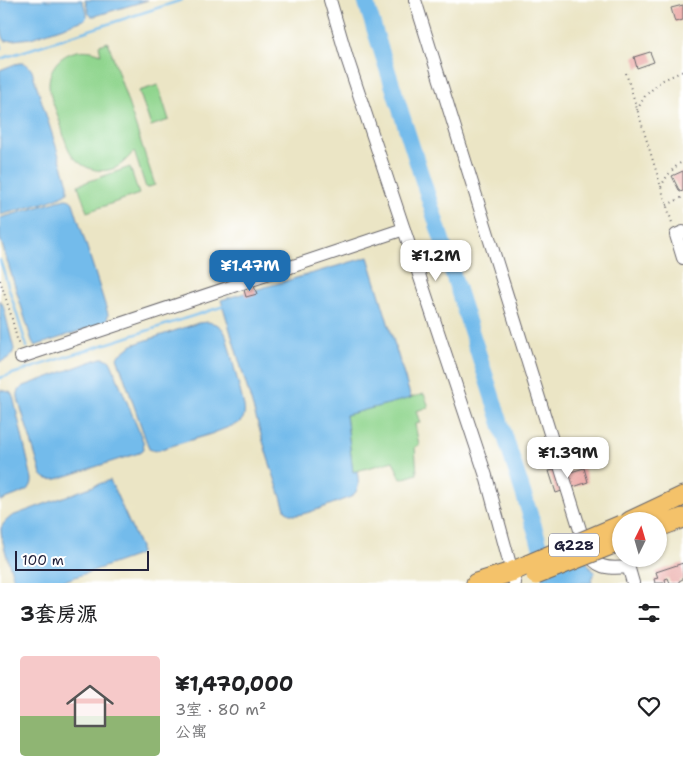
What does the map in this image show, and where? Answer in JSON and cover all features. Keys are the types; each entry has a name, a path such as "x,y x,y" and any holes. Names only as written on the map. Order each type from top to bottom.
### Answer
{"highway":[{"path":"649,512 683,496"},
{"path":"668,524 683,518"},
{"name":"G228","path":"520,576 612,530"},
{"name":"G228","path":"476,583 520,576 612,544"}],"street":[{"path":"330,0 347,58 520,576"},
{"path":"415,0 586,549 593,561 603,567 628,568 633,583"},
{"path":"21,357 404,229"},
{"path":"679,233 683,258"}],"path":[{"path":"637,110 646,96 660,81 683,71"},
{"path":"626,73 666,205 679,233"},
{"path":"661,187 666,177 683,161"},
{"path":"666,205 683,197"},
{"path":"0,280 11,314 21,357"}],"green space":[{"path":"108,42 155,185 146,188 134,151 120,165 105,170 87,167 76,160 64,138 50,94 50,76 53,68 59,61 66,55 83,50 101,54 99,45"},
{"path":"158,85 169,120 151,126 139,91"},
{"path":"130,167 139,194 87,212 78,185"},
{"path":"424,394 429,407 416,411 420,423 415,424 419,445 415,447 417,474 401,479 393,461 353,472 346,415"}],"water":[{"path":"0,0 82,0 87,17 84,20 31,38 5,41 1,27"},
{"path":"85,0 148,0 91,16"},
{"path":"20,63 27,65 32,71 68,184 68,192 46,202 0,215 0,70"},
{"path":"65,199 73,203 108,314 107,322 35,346 0,238 0,218"},
{"path":"368,257 411,398 346,415 353,472 357,471 358,475 356,492 351,497 313,511 294,515 285,509 221,300"},
{"path":"0,300 3,305 14,349 11,356 0,362"},
{"path":"208,322 219,326 226,335 244,406 243,417 239,423 211,434 155,451 149,449 117,357 132,345 198,323"},
{"path":"101,358 107,359 111,363 143,441 144,449 139,453 57,479 46,478 41,474 19,402 19,391 24,386"},
{"path":"0,390 10,392 13,396 32,479 28,489 0,501"},
{"path":"110,480 140,547 140,553 58,583 15,583 1,533 4,523 12,516"},
{"path":"581,555 595,573 591,579 592,583 549,583 546,570"}],"building":[{"path":"683,5 683,20 675,22 671,8"},
{"path":"650,52 654,62 637,68 634,57"},
{"path":"683,171 683,191 680,192 672,176"},
{"path":"254,286 257,294 246,297 244,290"},
{"path":"584,468 588,482 556,493 549,471 560,469 561,475"},
{"path":"683,563 683,579 679,583 670,583 668,578 665,579 666,583 655,583 654,579 658,578 656,572"}],"waterway":[{"path":"0,59 182,0"},
{"path":"365,0 552,583"},
{"path":"0,44 1,49"},
{"path":"0,260 27,347"},
{"path":"0,378 224,306"}]}
